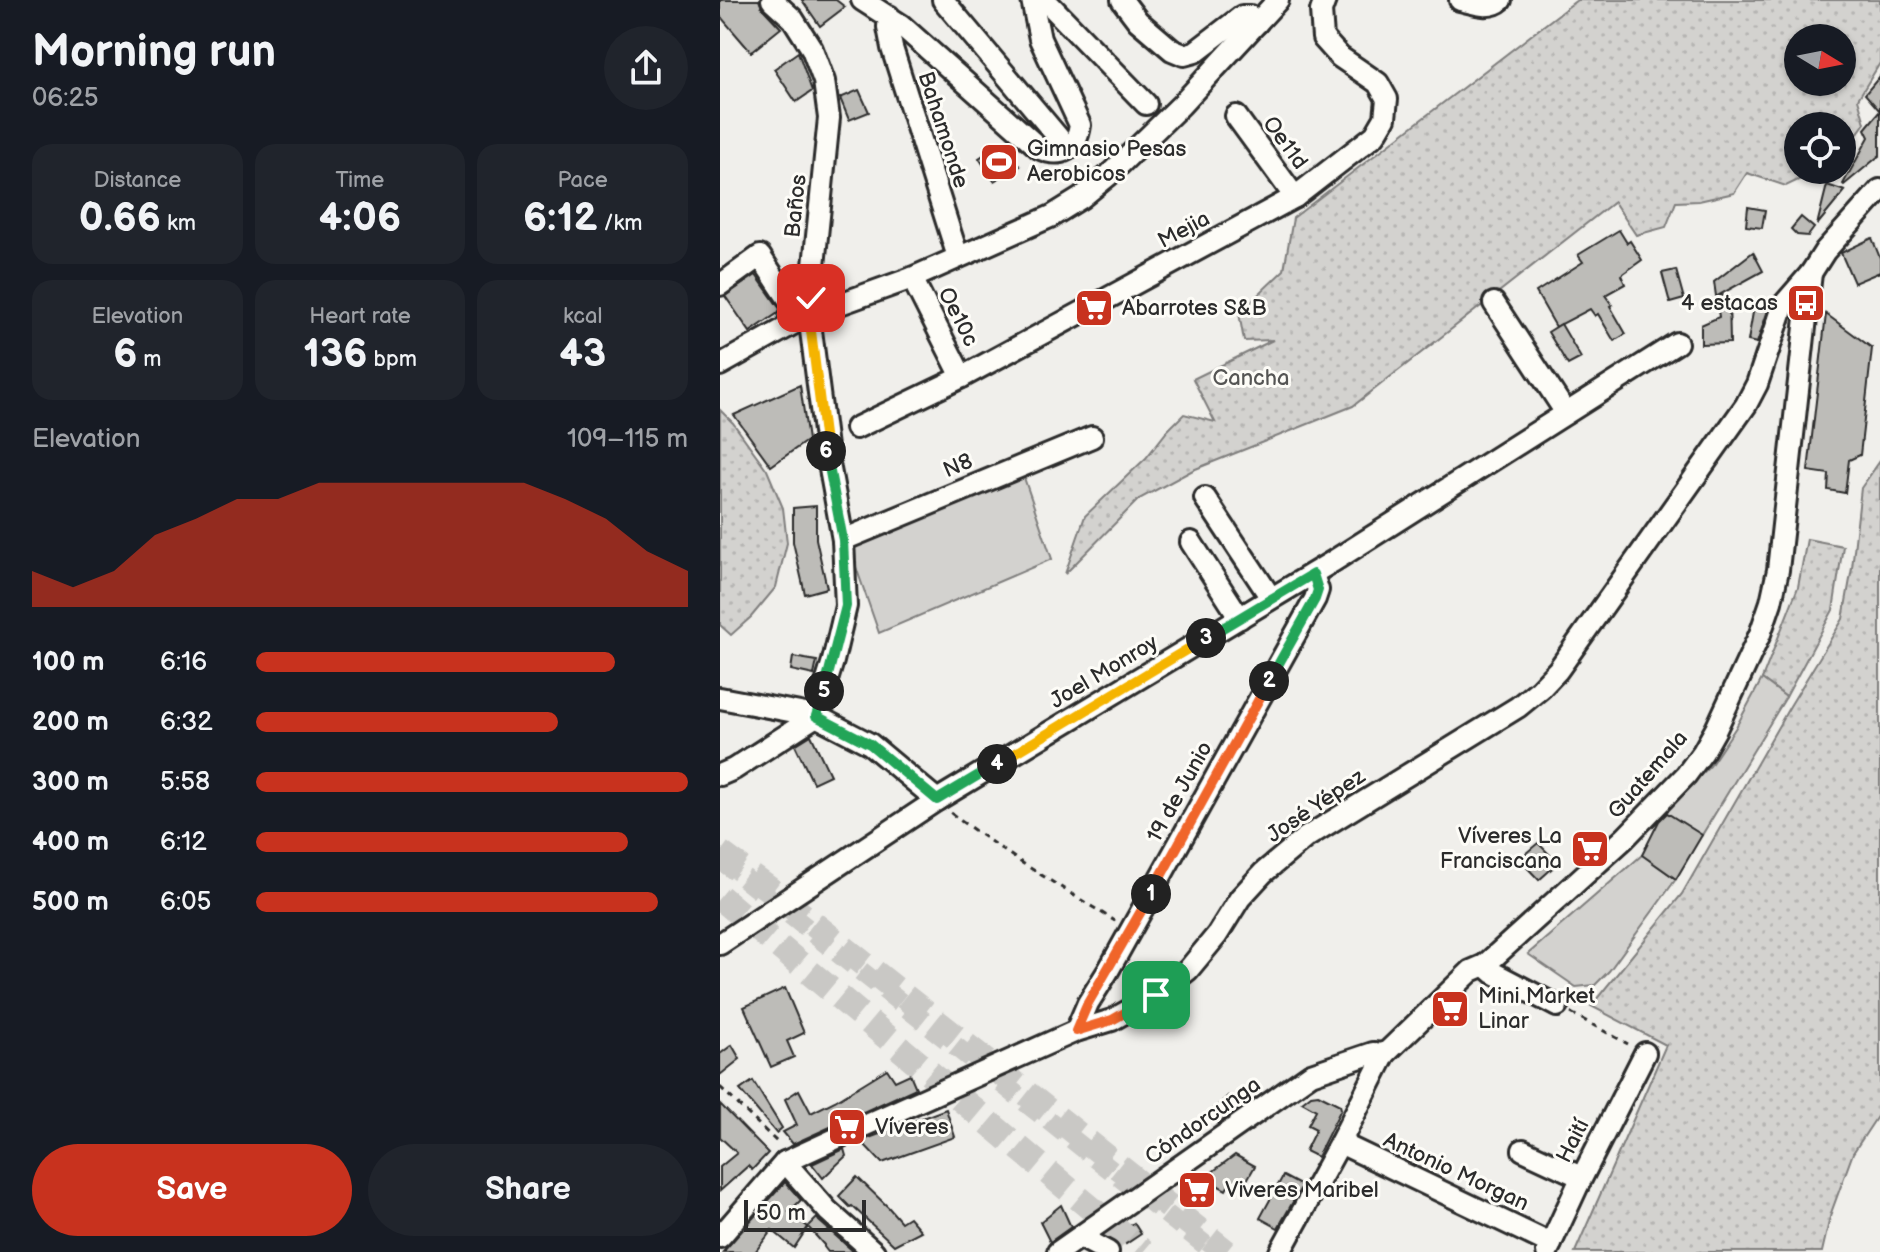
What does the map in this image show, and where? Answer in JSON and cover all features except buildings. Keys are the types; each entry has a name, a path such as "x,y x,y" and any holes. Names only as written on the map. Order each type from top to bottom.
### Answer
{"street":[{"name":"Baños","path":"772,0 793,19 812,49 824,81 829,118 809,315 826,447 843,540 846,606 816,716"},
{"path":"862,0 901,25 1039,148 1047,153 1060,153 1079,139 1080,125 1040,39 1032,0"},
{"path":"943,0 1068,149"},
{"path":"1042,0 1146,104"},
{"path":"1122,0 1138,21 1172,50 1184,55 1195,52 1242,16 1250,16 1257,23"},
{"path":"720,365 809,315 912,278 1052,216 1100,183 1181,105 1278,0"},
{"name":"Mejia","path":"856,428 962,377 1295,197 1375,135 1385,118 1387,99 1378,83 1340,57 1323,38 1321,11 1325,0"},
{"path":"1460,0 1482,5 1496,5 1501,0"},
{"name":"Bahamonde","path":"889,16 892,48 958,257"},
{"name":"Oe11d","path":"1236,116 1295,197"},
{"name":"Guatemala","path":"1285,1250 1385,1054 1471,971 1485,965 1625,838 1686,775 1716,729 1760,634 1776,580 1811,273 1825,251 1880,190"},
{"path":"720,285 760,256 793,306 787,327"},
{"name":"José Yépez","path":"720,1237 786,1157 859,1128 1076,1031 1112,1020 1156,995 1188,970 1217,935 1240,898 1263,873 1305,838 1518,707 1540,689 1558,670 1746,405 1757,384 1784,304 1811,273"},
{"name":"Oe10c","path":"912,278 962,377"},
{"path":"1494,303 1566,413"},
{"name":"Joel Monroy","path":"720,944 1677,343"},
{"name":"N8","path":"843,540 1092,437"},
{"path":"1205,498 1271,598"},
{"path":"1191,542 1240,618"},
{"name":"19 de Junio","path":"1076,1031 1088,1003 1315,599 1318,590 1313,574"},
{"path":"720,698 816,716 870,744 941,804"},
{"path":"720,775 816,716"},
{"path":"1485,965 1494,973 1560,1008"},
{"name":"Cóndorcunga","path":"1058,1252 1311,1074 1373,1053 1385,1054"},
{"name":"Haití","path":"1549,1248 1581,1177 1645,1053"},
{"name":"Antonio Morgan","path":"1340,1143 1549,1248"},
{"path":"1523,1150 1581,1177"},
{"path":"786,1157 828,1211 874,1252"},
{"path":"1080,1237 1108,1252"}],"path":[{"path":"941,804 1019,861 1121,924"},
{"path":"1560,1008 1645,1053"},
{"path":"720,1087 786,1157"}],"green space":[{"name":"Cancha","path":"1577,0 1880,0 1880,63 1858,99 1865,123 1856,136 1856,112 1784,112 1784,184 1790,184 1786,186 1747,173 1734,193 1699,201 1676,202 1666,227 1636,235 1614,202 1353,406 1193,470 1139,499 1065,574 1085,516 1146,458 1168,430 1184,414 1215,422 1193,379 1273,340 1244,341 1239,313 1284,270 1293,218"},
{"path":"720,410 767,470 783,508 787,543 776,587 731,635 720,625"},
{"path":"1880,461 1880,1112 1853,1153 1831,1213 1822,1252 1575,1252 1666,1045 1591,1006 1682,894 1843,619 1861,488"},
{"path":"1020,466 1052,559 879,633 848,544"},
{"path":"1807,539 1843,546 1833,610 1786,697 1762,679 1798,587"},
{"path":"1762,679 1786,697 1702,835 1664,811 1710,766"},
{"path":"1642,855 1676,879 1609,971 1595,985 1576,987 1528,954"}],"tunnel":[{"path":"720,853 1226,1252"},
{"path":"720,859 1214,1252"},
{"path":"720,897 1143,1252"}],"place":[{"name":"Gimnasio Pesas Aerobicos","path":"999,162"},
{"name":"4 estacas","path":"1806,303"},
{"name":"Abarrotes S&B","path":"1094,308"},
{"name":"Víveres La Franciscana","path":"1590,849"},
{"name":"Mini Market Linar","path":"1450,1009"},
{"name":"Víveres","path":"847,1127"},
{"name":"Viveres Maribel","path":"1197,1190"}],"route":[{"path":"811,298 809,315 824,434 843,540 846,606 816,716 870,744 937,800 1313,574 1318,590 1315,599 1088,1003 1076,1031 1112,1020 1156,995"}]}
